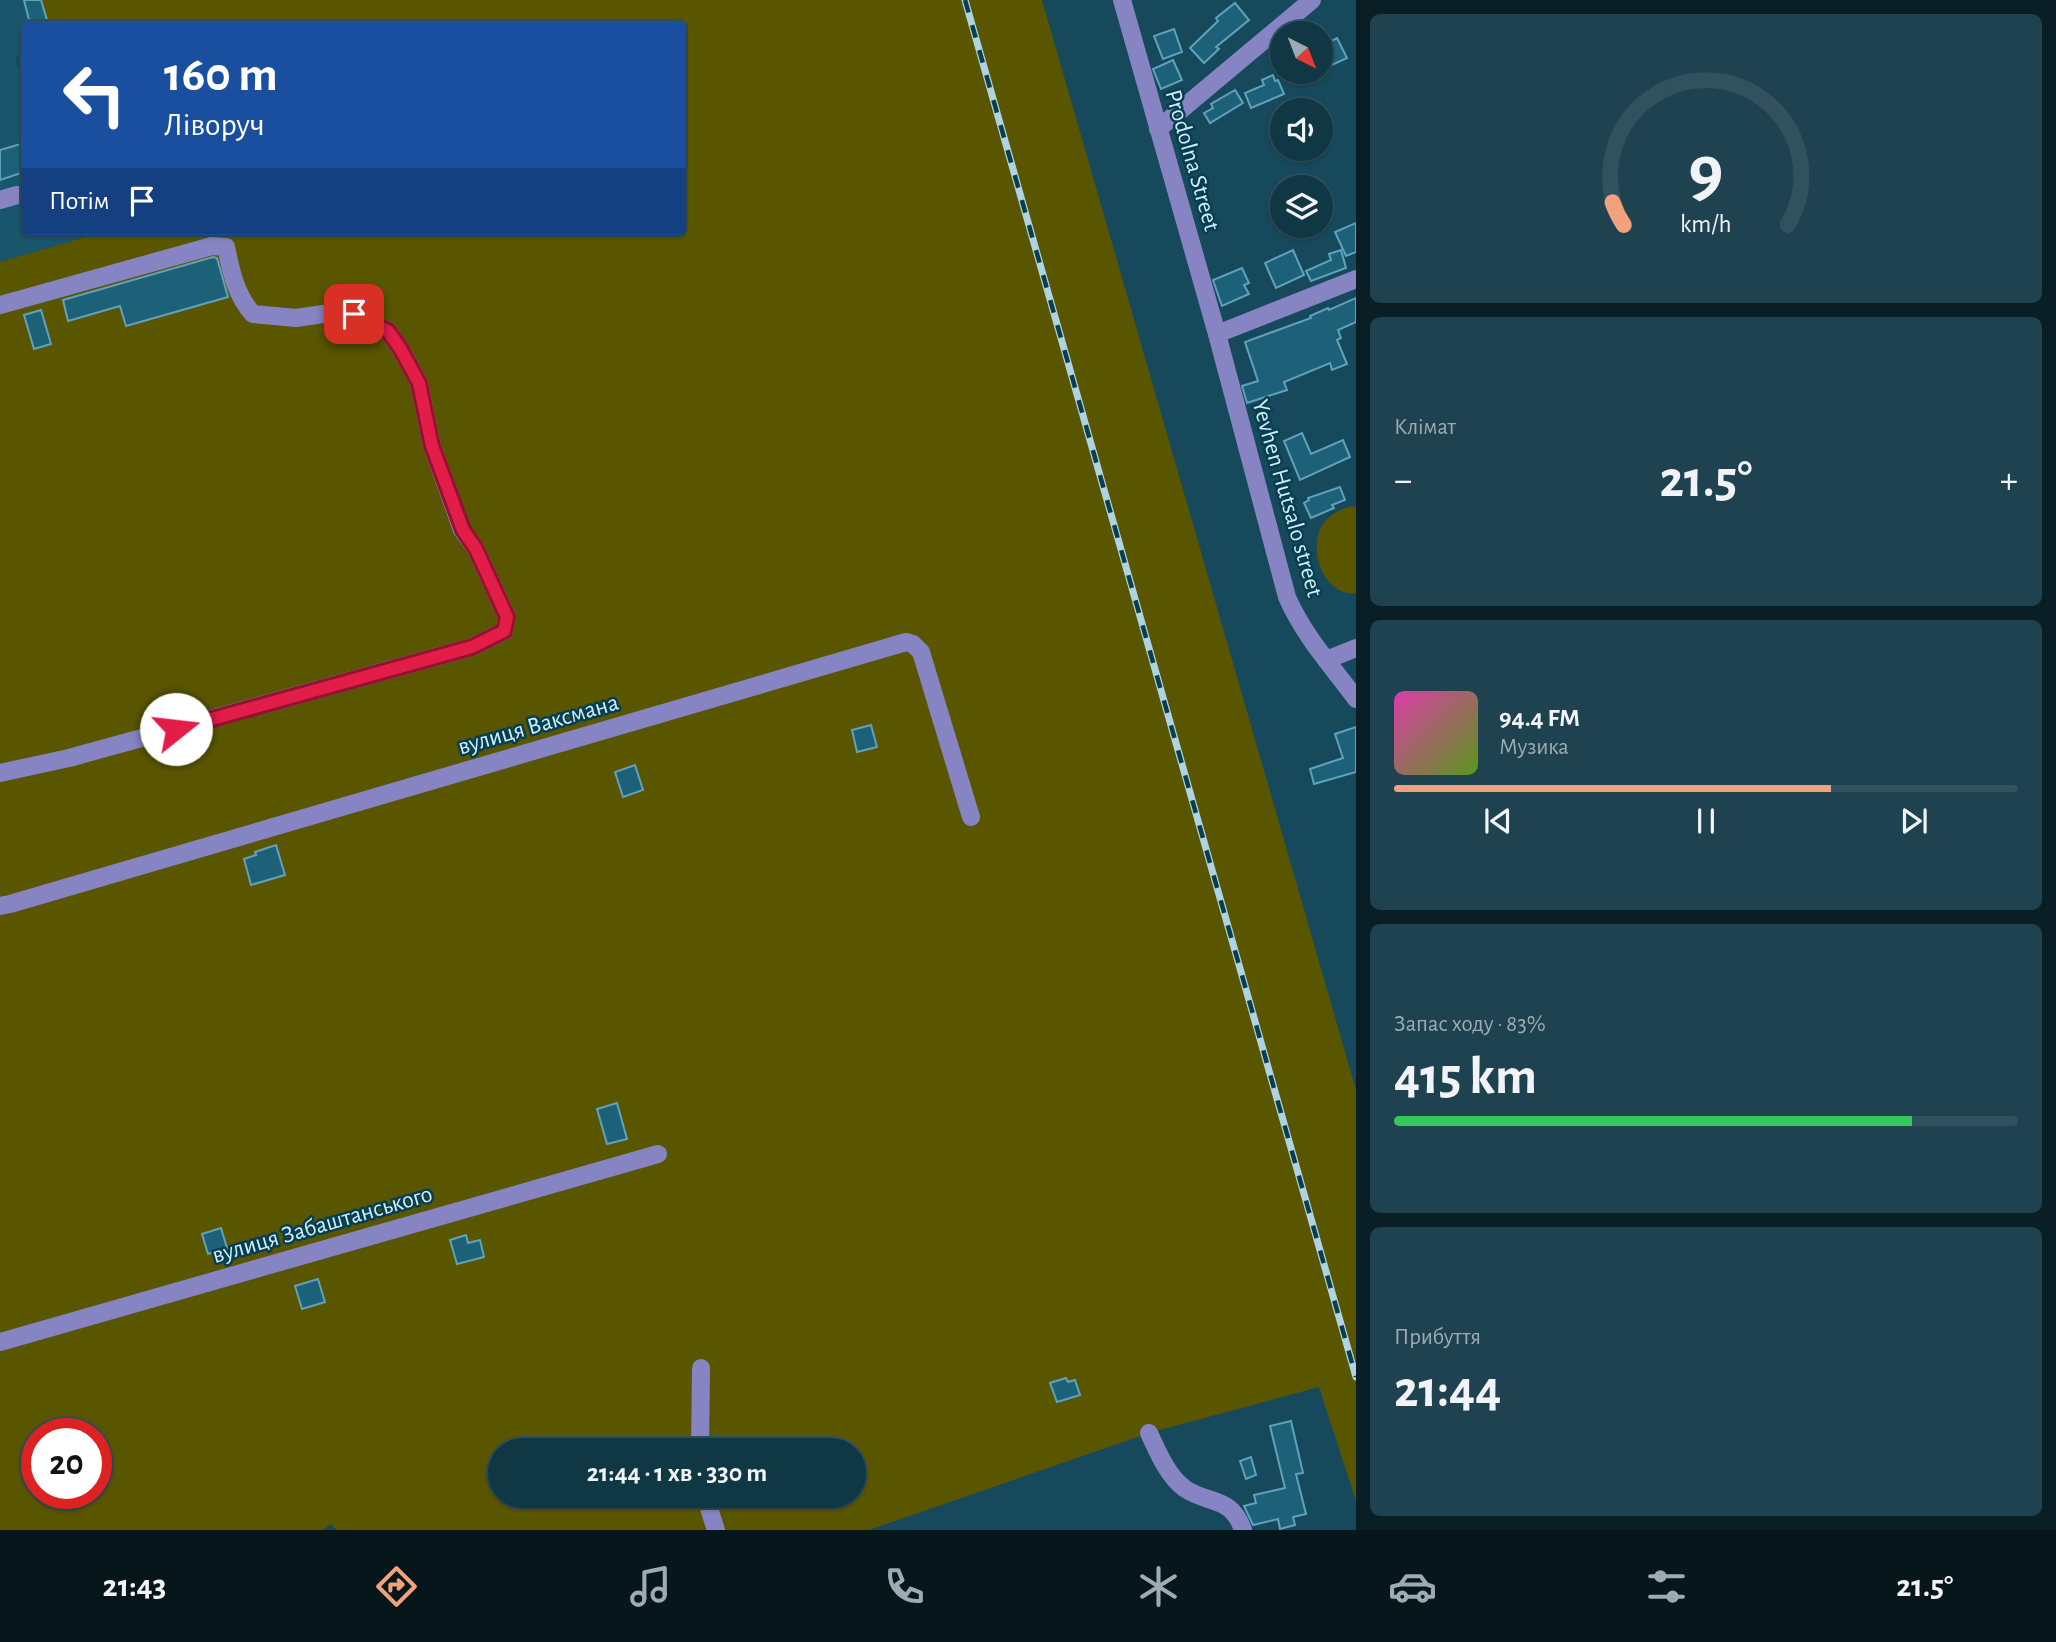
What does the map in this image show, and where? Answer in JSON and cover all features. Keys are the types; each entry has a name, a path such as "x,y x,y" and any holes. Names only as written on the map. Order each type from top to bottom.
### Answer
{"street":[{"name":"Prodolna Street","path":"1122,0 1217,334"},
{"path":"1158,129 1312,0"},
{"path":"0,305 212,246 226,247 242,302 253,314 296,318 323,314 354,314 388,331 419,383 432,446 463,530 476,549 507,617 504,631 472,647 69,758 0,773"},
{"path":"1217,334 1356,279"},
{"name":"Yevhen Hutsalo street","path":"1217,334 1287,597 1303,628 1356,699"},
{"name":"вулиця Ваксмана","path":"0,906 906,642 914,644 921,652 971,817"},
{"path":"1326,660 1356,648"},
{"name":"вулиця Забаштанського","path":"0,1342 658,1154"},
{"path":"700,1438 701,1368"},
{"path":"1149,1433 1167,1468 1183,1487 1222,1502 1240,1524"},
{"path":"709,1508 716,1530"}],"shaded area":[{"path":"0,0 24,0 30,21 21,21 21,54 15,57 21,78 21,144 0,150"},
{"path":"41,0 1042,0 1356,1090 1356,1501 1319,1387 1149,1433 869,1530 336,1530 331,1524 323,1530 0,1530 0,262 92,235 686,235 686,21 47,21"},
{"path":"21,173 21,235 92,235 0,262 0,180"},
{"path":"1356,507 1356,593 1344,592 1327,579 1321,568 1317,544 1324,523 1337,512"}],"building":[{"path":"24,0 41,0 47,20 29,21"},
{"path":"1235,3 1249,20 1216,47 1219,49 1204,63 1190,48 1218,21 1216,18"},
{"path":"1174,29 1182,52 1163,59 1154,36"},
{"path":"1337,38 1347,58 1334,64 1334,40"},
{"path":"1173,60 1182,80 1161,89 1153,69"},
{"path":"1270,76 1270,84 1280,84 1284,94 1251,108 1245,93 1264,85 1262,80"},
{"path":"1235,90 1243,103 1210,123 1204,113 1213,108 1211,104"},
{"path":"21,144 21,173 0,180 0,150"},
{"path":"1356,223 1356,252 1346,256 1335,232"},
{"path":"1293,250 1304,275 1276,288 1265,263"},
{"path":"1341,250 1346,268 1311,281 1306,271 1331,260 1329,254"},
{"path":"217,258 228,297 126,326 120,306 68,321 63,300"},
{"path":"1242,268 1249,283 1244,285 1249,294 1222,306 1213,280"},
{"path":"1356,298 1356,322 1338,330 1341,338 1337,340 1347,364 1332,370 1330,363 1284,382 1287,390 1247,403 1242,386 1258,381 1245,342"},
{"path":"41,310 51,344 34,349 24,315"},
{"path":"1302,433 1311,454 1343,440 1350,457 1300,480 1284,441"},
{"path":"1340,487 1345,500 1311,518 1304,503 1308,498"},
{"path":"871,725 877,747 857,752 852,730"},
{"path":"1356,727 1356,772 1314,784 1310,769 1343,758 1335,734"},
{"path":"635,765 643,790 623,797 615,772"},
{"path":"276,845 285,875 251,885 244,859"},
{"path":"617,1103 627,1139 607,1144 597,1109"},
{"path":"221,1228 227,1248 208,1254 202,1234"},
{"path":"466,1235 468,1243 480,1240 484,1257 457,1264 450,1240"},
{"path":"318,1279 325,1302 302,1309 295,1286"},
{"path":"1066,1378 1068,1382 1075,1380 1080,1395 1057,1402 1050,1383"},
{"path":"1291,1421 1303,1473 1296,1474 1306,1514 1293,1517 1295,1525 1280,1529 1278,1519 1253,1525 1244,1506 1256,1503 1254,1495 1285,1488 1270,1426"},
{"path":"1251,1457 1256,1475 1246,1479 1240,1461"}],"railway":[{"path":"965,0 1356,1377"}],"route":[{"path":"176,729 472,647 504,631 507,617 476,549 463,530 432,446 419,383 388,331 354,314"}]}
